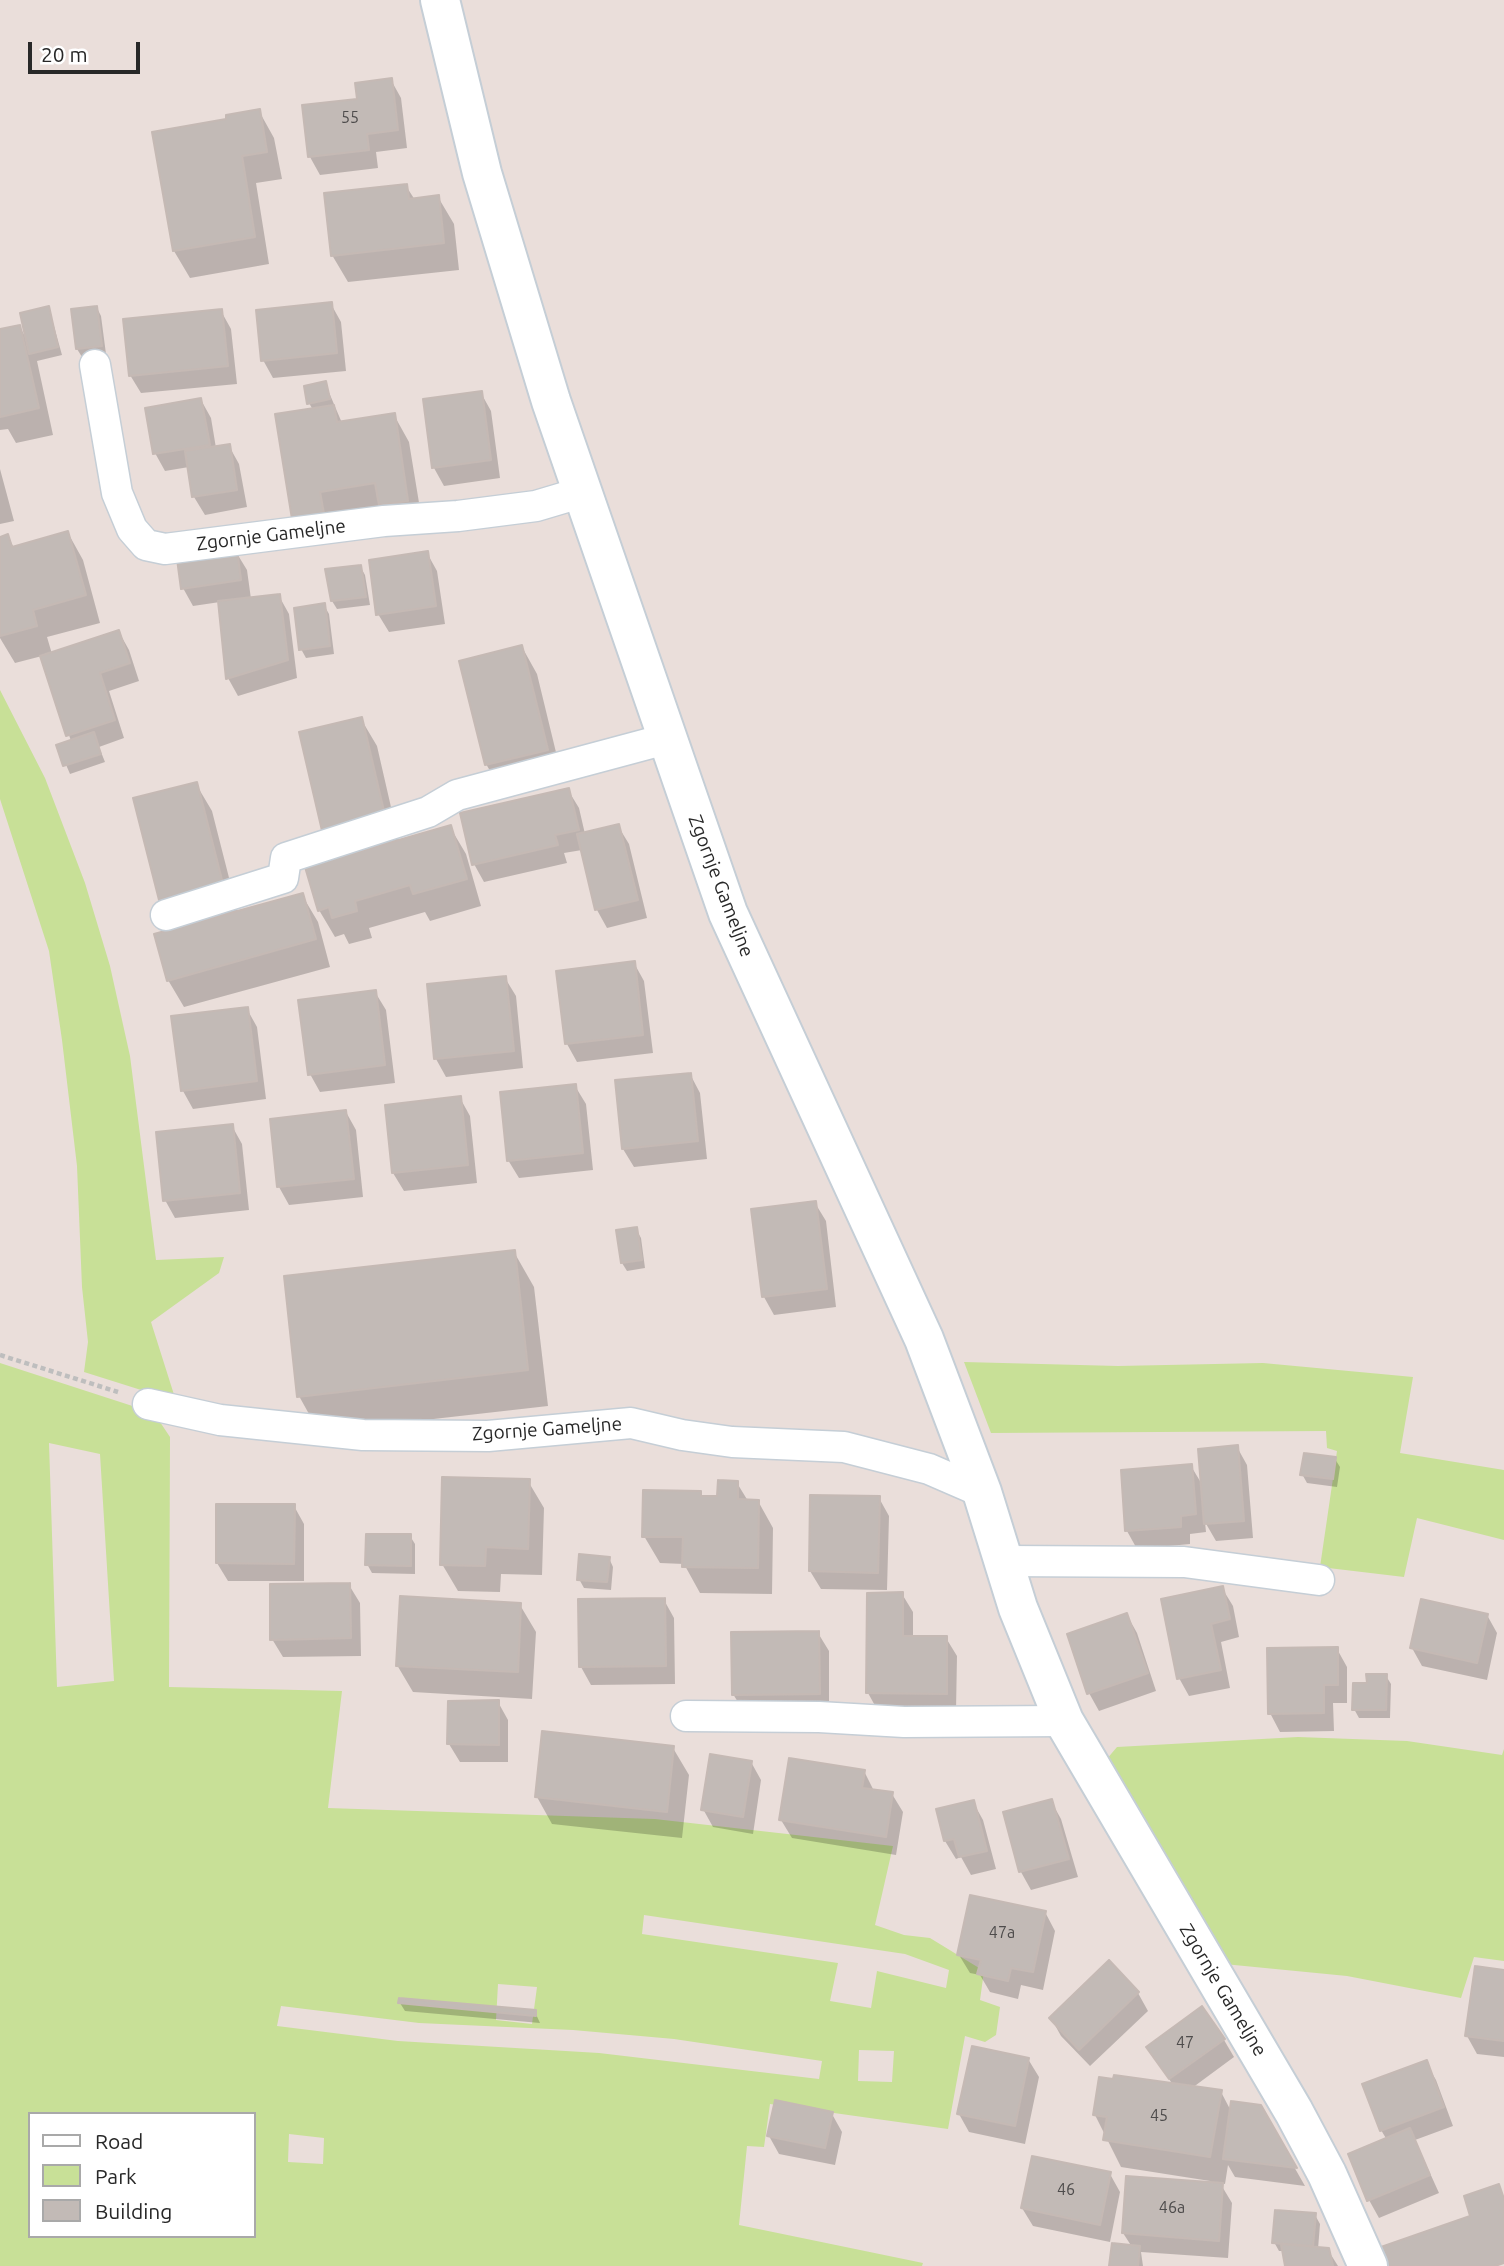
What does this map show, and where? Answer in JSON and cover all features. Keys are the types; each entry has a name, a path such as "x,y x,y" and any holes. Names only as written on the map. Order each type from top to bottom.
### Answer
{"street":[{"name":"Zgornje Gameljne","path":"440,0 482,173 551,401 728,914 924,1339 982,1492 1018,1608 1064,1721 1294,2112 1327,2174 1368,2266"},
{"name":"Zgornje Gameljne","path":"95,365 117,493 132,529 146,545 164,549 384,521 458,516 536,506 583,492"},
{"path":"166,915 283,878 286,859 428,812 457,795 666,739"},
{"name":"Zgornje Gameljne","path":"148,1404 220,1420 363,1434 488,1436 536,1429 631,1423 682,1435 732,1442 844,1447 929,1469 982,1492"},
{"path":"1003,1561 1184,1562 1319,1580"},
{"path":"686,1716 1002,1723 1064,1721"}],"path":[{"path":"0,1355 148,1404"}],"green space":[{"path":"0,690 45,778 85,883 110,966 130,1056 156,1260 224,1257 219,1273 151,1322 176,1401 84,1372 88,1342 82,1287 77,1166 62,1040 49,951 0,799"},
{"path":"964,1362 1118,1366 1263,1363 1413,1377 1400,1453 1504,1470 1504,1540 1417,1518 1404,1577 1320,1567 1337,1451 1327,1448 1326,1431 991,1433"},
{"path":"0,1363 154,1413 170,1437 169,1687 342,1691 328,1808 655,1819 893,1846 875,1925 904,1935 930,1938 984,1971 980,2000 1000,2007 996,2035 985,2042 965,2036 948,2129 770,2104 764,2147 747,2146 739,2225 923,2263 922,2266 0,2266","holes":["49,1443 100,1454 114,1681 57,1687","644,1915 905,1954 949,1970 946,1988 877,1971 871,2008 830,2001 838,1963 642,1934","498,1984 537,1987 532,2024 496,2020","281,2006 419,2023 573,2030 674,2039 822,2061 819,2079 599,2053 398,2041 277,2026","859,2050 894,2051 892,2082 858,2081","289,2134 324,2138 323,2164 288,2162"]},
{"path":"1298,1737 1407,1741 1502,1755 1504,1749 1504,1961 1474,1957 1461,1998 1347,1976 1224,1964 1174,1868 1106,1760 1117,1747"}],"building":[{"path":"392,78 398,130 367,134 369,150 308,157 302,105 357,99 355,83"},
{"path":"260,109 267,152 242,156 255,237 173,251 152,132 226,119 226,115"},
{"path":"407,184 409,199 439,195 444,243 331,256 324,193"},
{"path":"332,302 337,353 261,361 256,310"},
{"path":"49,306 58,347 29,354 20,313"},
{"path":"97,306 102,346 76,349 71,309"},
{"path":"222,309 228,366 129,376 123,319"},
{"path":"20,325 39,408 0,417 0,329"},
{"path":"326,381 330,399 307,404 304,386"},
{"path":"482,391 491,460 432,468 423,399"},
{"path":"201,398 210,445 153,454 145,408"},
{"path":"334,405 337,422 395,413 408,501 379,505 375,483 320,492 324,514 292,519 275,414"},
{"path":"230,444 237,490 192,497 185,451"},
{"path":"68,531 86,595 33,610 37,626 0,636 0,537 8,534 12,547"},
{"path":"237,550 241,580 181,589 177,559"},
{"path":"428,551 436,606 376,615 369,560"},
{"path":"361,565 366,597 331,601 325,569"},
{"path":"280,594 288,660 226,679 218,601"},
{"path":"325,603 330,646 299,650 294,608"},
{"path":"119,630 130,663 100,673 115,720 66,736 40,656"},
{"path":"522,645 548,750 485,765 459,661"},
{"path":"362,717 386,820 323,835 299,732"},
{"path":"94,732 101,754 63,766 56,745"},
{"path":"197,782 223,884 159,900 133,798"},
{"path":"569,788 579,830 555,835 558,845 472,865 460,813"},
{"path":"619,824 638,900 595,910 577,834"},
{"path":"451,825 467,879 413,894 410,885 355,901 357,911 332,918 329,907 318,911 305,867"},
{"path":"303,893 316,939 167,981 154,934"},
{"path":"635,961 643,1035 565,1044 556,971"},
{"path":"506,976 514,1051 434,1059 427,984"},
{"path":"376,990 385,1065 308,1075 298,1000"},
{"path":"248,1007 257,1081 181,1091 171,1016"},
{"path":"691,1073 698,1141 622,1149 615,1080"},
{"path":"576,1084 583,1153 507,1161 500,1092"},
{"path":"461,1096 468,1165 392,1173 385,1105"},
{"path":"346,1110 354,1179 277,1187 270,1119"},
{"path":"233,1124 240,1193 163,1201 156,1132"},
{"path":"816,1201 827,1289 762,1297 751,1209"},
{"path":"637,1227 642,1260 621,1263 616,1230"},
{"path":"515,1250 528,1370 297,1397 284,1276"},
{"path":"1238,1445 1244,1521 1204,1524 1198,1449"},
{"path":"1304,1453 1336,1457 1333,1479 1300,1475"},
{"path":"1192,1464 1196,1514 1181,1516 1181,1527 1125,1531 1121,1470"},
{"path":"442,1477 530,1479 528,1549 486,1547 485,1566 440,1565"},
{"path":"718,1480 738,1481 738,1499 759,1500 758,1568 682,1567 683,1537 642,1537 643,1490 701,1491 701,1496 717,1496"},
{"path":"810,1495 880,1496 878,1573 809,1571"},
{"path":"216,1504 295,1504 294,1564 216,1563"},
{"path":"366,1534 411,1534 411,1566 365,1565"},
{"path":"579,1554 610,1557 607,1582 577,1580"},
{"path":"350,1583 351,1638 270,1640 270,1584"},
{"path":"1223,1586 1230,1619 1211,1624 1221,1670 1177,1679 1161,1599"},
{"path":"903,1592 903,1636 947,1636 947,1694 866,1693 867,1593"},
{"path":"400,1596 521,1603 518,1672 396,1666"},
{"path":"665,1598 666,1666 579,1667 578,1599"},
{"path":"1421,1599 1488,1614 1477,1663 1410,1648"},
{"path":"1127,1613 1148,1673 1087,1694 1067,1634"},
{"path":"819,1631 820,1694 732,1695 731,1632"},
{"path":"1338,1647 1338,1685 1324,1685 1324,1713 1268,1714 1267,1648"},
{"path":"1366,1674 1387,1674 1386,1710 1352,1710 1353,1683 1367,1683"},
{"path":"499,1700 499,1745 447,1744 448,1701"},
{"path":"542,1731 674,1746 667,1812 535,1797"},
{"path":"710,1754 752,1761 743,1817 701,1810"},
{"path":"789,1758 865,1770 862,1788 893,1792 886,1837 779,1820"},
{"path":"1052,1799 1069,1859 1019,1872 1003,1812"},
{"path":"974,1800 987,1851 959,1857 954,1839 944,1841 936,1809"},
{"path":"970,1895 1046,1911 1033,1972 1011,1968 1008,1981 977,1974 981,1960 957,1955"},
{"path":"1109,1960 1139,1992 1079,2050 1049,2018"},
{"path":"1475,1966 1504,1970 1504,2041 1465,2036"},
{"path":"399,1998 536,2010 536,2016 398,2003"},
{"path":"1202,2006 1225,2039 1169,2079 1146,2047"},
{"path":"972,2046 1029,2058 1015,2126 957,2114"},
{"path":"1427,2060 1444,2107 1380,2131 1362,2084"},
{"path":"1114,2075 1222,2090 1210,2157 1103,2140 1107,2117 1093,2115 1099,2077 1113,2079"},
{"path":"775,2100 833,2112 825,2148 767,2136"},
{"path":"1231,2101 1261,2105 1297,2168 1223,2159"},
{"path":"1410,2128 1430,2175 1367,2201 1348,2154"},
{"path":"1032,2156 1111,2172 1100,2225 1021,2208"},
{"path":"1126,2176 1223,2183 1219,2241 1122,2233"},
{"path":"1499,2184 1504,2199 1504,2263 1495,2266 1388,2266 1381,2247 1470,2216 1464,2196"},
{"path":"1275,2210 1316,2213 1313,2246 1272,2243"},
{"path":"1112,2243 1140,2246 1138,2266 1109,2266"},
{"path":"1281,2244 1329,2248 1333,2266 1285,2266"}]}
